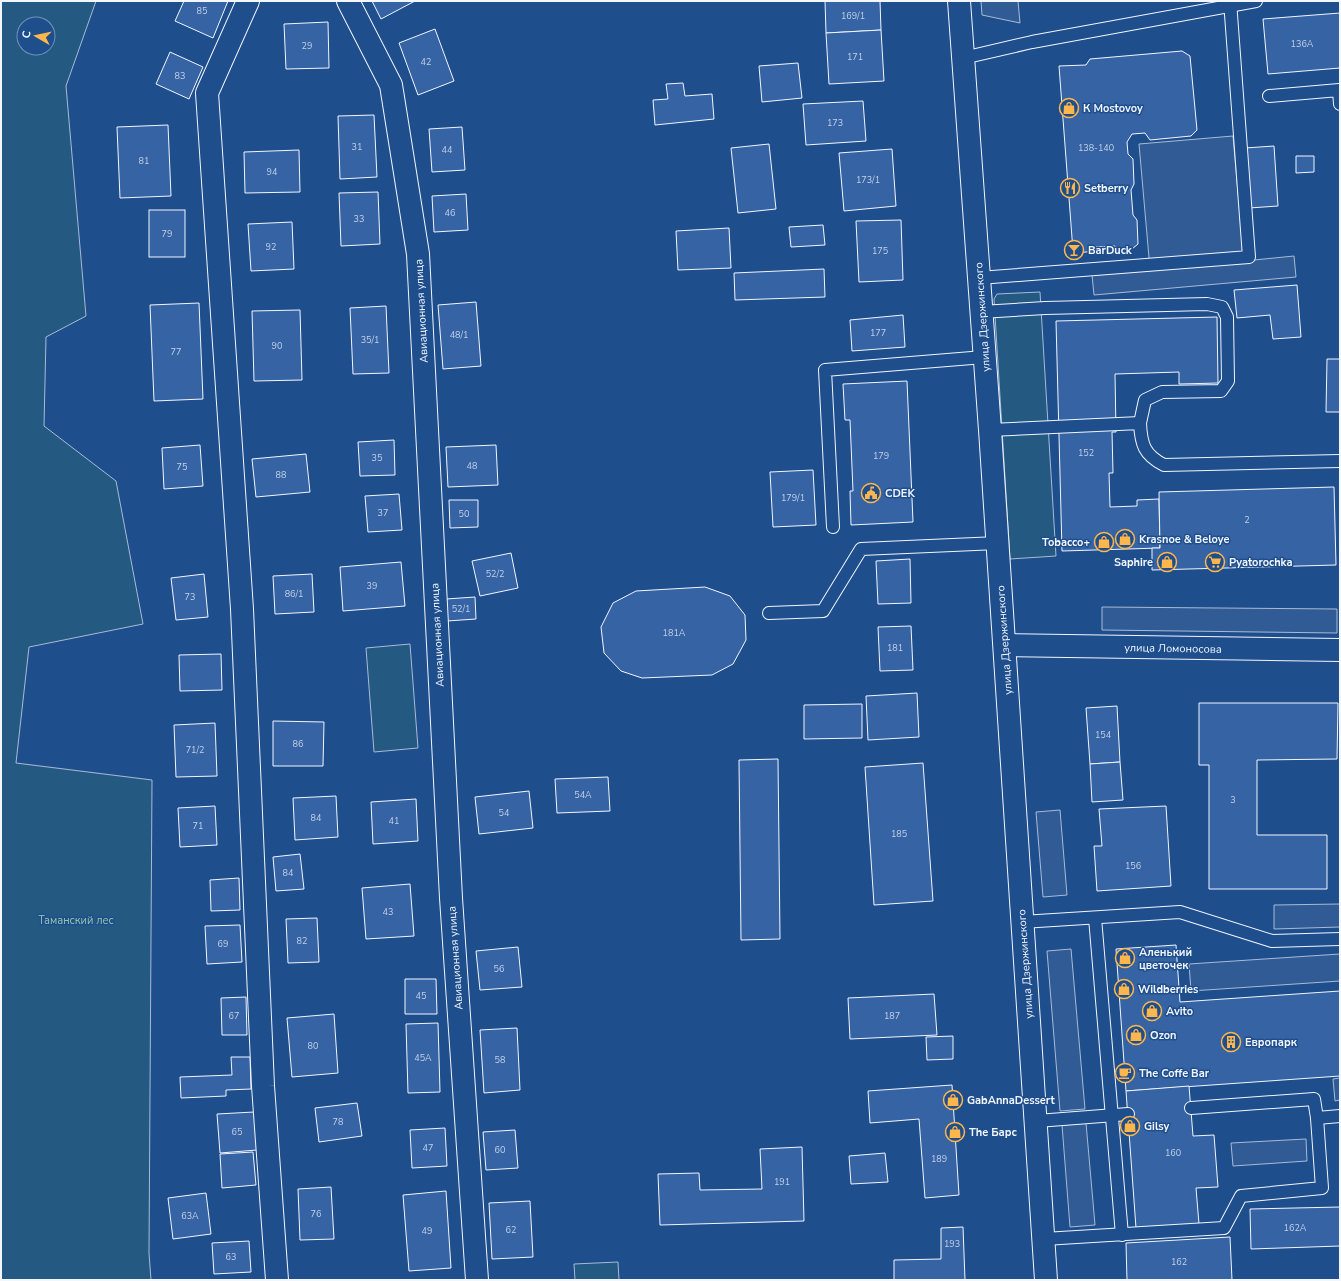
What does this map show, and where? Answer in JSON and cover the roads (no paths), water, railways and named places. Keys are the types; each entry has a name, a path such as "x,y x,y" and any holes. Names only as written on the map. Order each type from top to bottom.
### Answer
{"street":[{"path":"248,1 207,92 242,608 263,1086 277,1280"},
{"name":"Авиационная улица","path":"348,1 391,85 418,254 451,890 477,1280"},
{"name":"улица Дзержинского","path":"959,1 1005,645 1046,1280"},
{"name":"улица Ломоносова","path":"1005,645 1340,650"}],"lane":[{"path":"963,58 1032,42 1231,4 1256,1"},
{"path":"979,278 1249,257 1231,4"},
{"path":"1269,96 1339,90 1340,104"},
{"path":"981,312 1045,308 1207,304 1222,307 1227,317 1228,381 1221,391 1162,392 1145,400 1140,423 1141,441 1151,458 1164,465 1340,461"},
{"path":"833,526 825,370 984,357"},
{"path":"990,430 1140,423"},
{"path":"769,613 823,611 861,549 998,543"},
{"path":"1022,922 1180,912 1272,941 1340,939"},
{"path":"1095,918 1113,1115 1122,1235"},
{"path":"1044,1239 1224,1228 1240,1196 1322,1188 1317,1118 1314,1099 1191,1108"},
{"path":"1036,1121 1128,1114"},
{"path":"1317,1118 1340,1116"}],"place":[{"name":"К Mostovoy","path":"1069,108"},
{"name":"Setberry","path":"1070,188"},
{"name":"BarDuck","path":"1074,250"},
{"name":"CDEK","path":"871,493"},
{"name":"Krasnoe & Beloye","path":"1125,539"},
{"name":"Tobacco+","path":"1104,542"},
{"name":"Saphire","path":"1167,562"},
{"name":"Pyatorochka","path":"1215,562"},
{"name":"Аленький цветочек","path":"1125,958"},
{"name":"Wildberries","path":"1124,989"},
{"name":"Avito","path":"1152,1011"},
{"name":"Ozon","path":"1136,1035"},
{"name":"Европарк","path":"1231,1042"},
{"name":"The Coffe Bar","path":"1125,1073"},
{"name":"GabAnnaDessert","path":"953,1100"},
{"name":"Gilsy","path":"1130,1126"},
{"name":"The Барс","path":"955,1132"}],"park label":[{"name":"Таманский лес","path":"76,920"}]}
